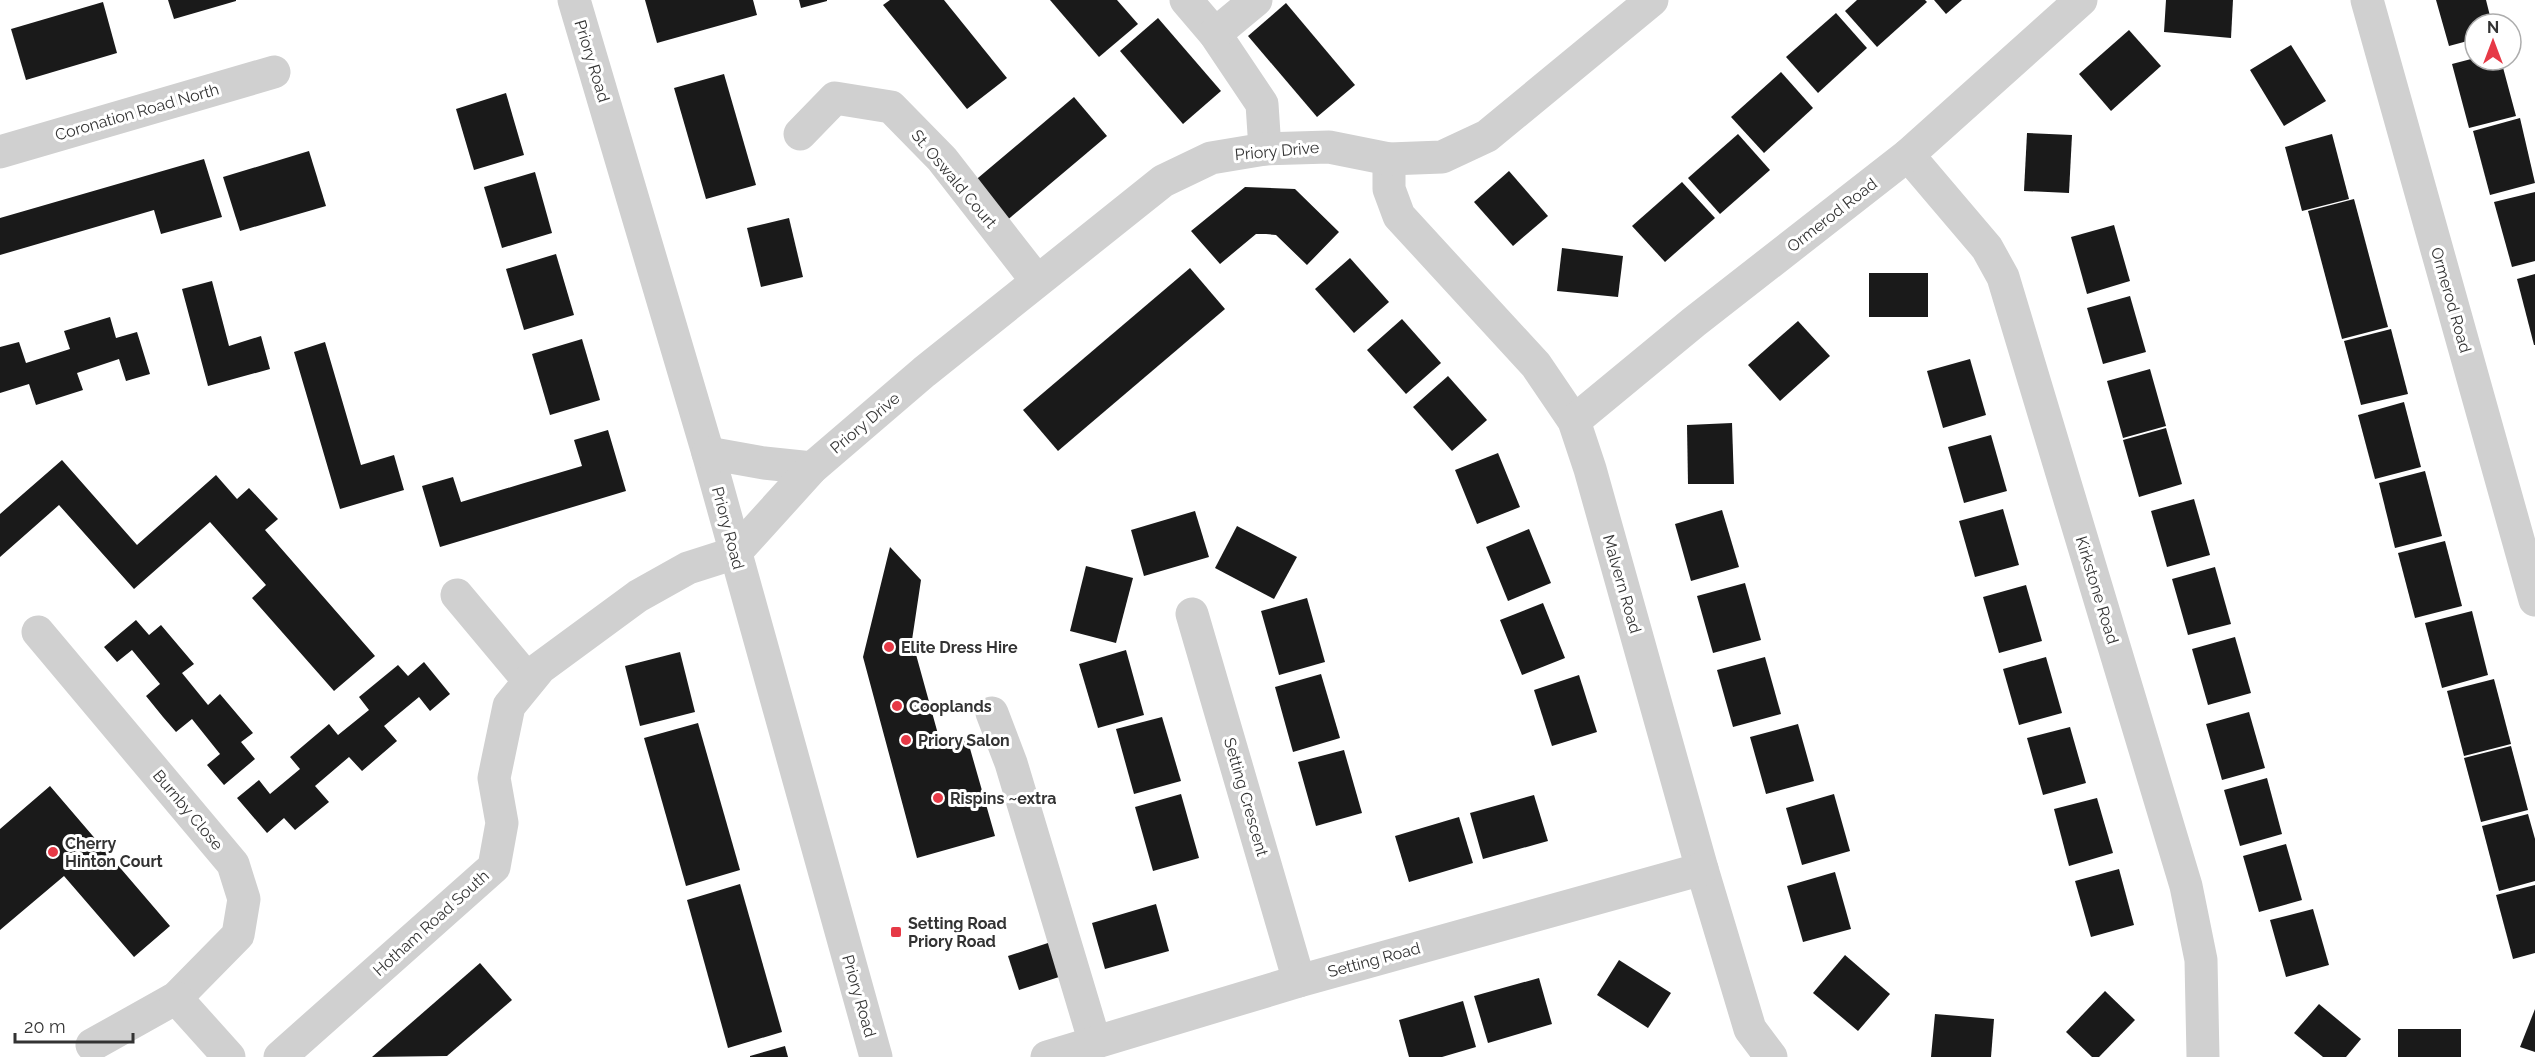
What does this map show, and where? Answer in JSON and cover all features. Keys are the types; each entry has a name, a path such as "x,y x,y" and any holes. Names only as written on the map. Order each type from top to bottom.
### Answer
{"street":[{"name":"Priory Road","path":"574,0 708,453 876,1057"},
{"path":"1186,0 1215,34 1262,104 1265,149"},
{"path":"1215,34 1256,0"},
{"name":"Priory Drive","path":"735,553 812,468 924,372 1163,181 1211,158 1265,149 1329,147 1389,159 1442,156 1487,136 1652,0"},
{"name":"Ormerod Road","path":"1574,421 1694,322 1908,154 2081,0"},
{"name":"Ormerod Road","path":"2367,0 2535,600"},
{"name":"Coronation Road North","path":"0,152 274,72"},
{"name":"St. Oswald Court","path":"800,134 835,98 891,107 942,159 1037,281"},
{"name":"Kirkstone Road","path":"1908,154 1987,249 2002,277 2186,886 2201,960 2203,1057"},
{"name":"Malvern Road","path":"1389,159 1389,189 1398,216 1536,365 1574,421 1590,469 1702,869 1750,1029 1771,1057"},
{"path":"708,453 764,463 812,468"},
{"name":"Hotham Road South","path":"280,1057 494,867 502,823 494,778 509,706 540,668 638,596 688,568 735,553"},
{"path":"457,595 530,681"},
{"name":"Setting Crescent","path":"1192,614 1299,981"},
{"name":"Burnby Close","path":"38,632 233,864 244,899 238,935 176,998 92,1045"},
{"path":"992,713 1011,763 1095,1042"},
{"name":"Setting Road","path":"1047,1057 1299,981 1702,869"},
{"path":"176,998 229,1057"}],"building":[{"path":"168,0 236,0 236,1 174,19"},
{"path":"645,0 753,0 757,15 657,43"},
{"path":"799,0 827,0 827,1 801,8"},
{"path":"890,0 944,0 1007,78 967,109 883,5"},
{"path":"1050,0 1117,0 1138,24 1099,57"},
{"path":"1857,0 1925,0 1927,2 1877,47 1845,11"},
{"path":"1934,0 1962,0 1946,14"},
{"path":"2166,0 2233,0 2231,38 2164,32"},
{"path":"2436,0 2486,0 2489,12 2463,12 2463,42 2449,46"},
{"path":"103,2 117,53 26,80 11,29"},
{"path":"1286,3 1355,85 1317,117 1248,36"},
{"path":"1836,13 1867,48 1818,93 1786,57"},
{"path":"1158,18 1221,91 1183,124 1120,51"},
{"path":"2129,30 2161,66 2111,111 2079,74"},
{"path":"2291,45 2326,101 2284,126 2250,70"},
{"path":"2463,61 2463,72 2504,72 2516,116 2469,128 2452,64"},
{"path":"1781,72 1813,108 1764,153 1731,117"},
{"path":"724,74 756,185 706,199 674,88"},
{"path":"506,93 524,155 474,170 456,109"},
{"path":"1074,97 1107,136 1005,222 972,183"},
{"path":"2520,118 2535,183 2490,195 2473,131"},
{"path":"2027,133 2072,135 2069,193 2024,191"},
{"path":"1738,134 1770,170 1720,214 1688,178"},
{"path":"2332,134 2349,199 2302,211 2285,147"},
{"path":"309,151 326,206 240,231 223,177"},
{"path":"204,159 222,217 161,234 154,210 0,255 0,218"},
{"path":"1509,171 1548,216 1513,246 1474,202"},
{"path":"535,172 552,233 502,248 484,187"},
{"path":"1682,182 1715,218 1665,262 1632,226"},
{"path":"1245,187 1295,189 1339,232 1307,265 1276,235 1266,234 1256,234 1220,264 1191,231"},
{"path":"2535,192 2535,261 2512,267 2494,202"},
{"path":"2354,199 2388,327 2342,339 2308,211"},
{"path":"789,218 803,277 761,287 747,228"},
{"path":"2114,225 2130,281 2087,294 2071,237"},
{"path":"1562,248 1623,256 1618,297 1557,291"},
{"path":"556,254 574,315 524,330 506,269"},
{"path":"1350,258 1389,302 1354,333 1315,289"},
{"path":"1190,268 1225,309 1058,451 1023,410"},
{"path":"1869,273 1928,273 1928,317 1869,317"},
{"path":"2535,274 2535,345 2534,345 2517,279"},
{"path":"212,281 229,346 261,336 270,369 208,386 182,289"},
{"path":"2130,296 2146,352 2103,364 2087,308"},
{"path":"110,317 116,338 137,332 150,374 126,381 119,359 77,373 83,390 36,405 29,384 0,393 0,347 19,342 26,363 70,349 64,331"},
{"path":"1402,319 1441,363 1406,394 1367,350"},
{"path":"1798,321 1830,356 1780,401 1748,365"},
{"path":"2391,329 2408,394 2361,405 2344,341"},
{"path":"582,339 600,400 550,415 532,354"},
{"path":"325,342 361,465 394,455 404,490 340,509 294,352"},
{"path":"1970,359 1986,415 1943,428 1927,371"},
{"path":"2150,369 2166,426 2123,438 2107,381"},
{"path":"1448,376 1487,420 1452,451 1413,407"},
{"path":"2404,402 2421,467 2375,479 2358,415"},
{"path":"1732,423 1734,484 1688,484 1687,425"},
{"path":"2166,428 2182,484 2139,497 2123,440"},
{"path":"608,430 626,491 440,547 422,486 453,477 461,502 582,466 574,440"},
{"path":"1991,435 2007,491 1964,503 1948,447"},
{"path":"1498,453 1520,507 1477,524 1455,470"},
{"path":"62,460 137,545 216,475 237,499 249,488 278,519 265,530 375,656 334,691 252,598 266,585 210,522 134,589 59,505 0,557 0,514"},
{"path":"2425,471 2442,536 2395,548 2379,483"},
{"path":"2194,499 2210,555 2167,567 2151,511"},
{"path":"2003,509 2019,565 1975,577 1959,521"},
{"path":"1722,510 1739,567 1691,581 1675,524"},
{"path":"1195,511 1209,557 1144,576 1131,530"},
{"path":"1237,526 1297,557 1274,599 1215,568"},
{"path":"1529,529 1551,583 1508,601 1486,547"},
{"path":"2445,541 2462,606 2415,618 2398,553"},
{"path":"890,547 921,580 912,640 941,745 967,738 995,836 917,858 863,657"},
{"path":"1086,566 1133,578 1116,643 1070,631"},
{"path":"2215,567 2231,624 2188,635 2172,579"},
{"path":"1745,583 1761,640 1713,653 1697,596"},
{"path":"2026,585 2042,641 1999,653 1983,597"},
{"path":"1307,598 1325,662 1279,675 1261,611"},
{"path":"1543,603 1565,658 1522,675 1500,620"},
{"path":"2472,611 2488,675 2442,688 2425,623"},
{"path":"136,620 149,635 161,625 194,664 182,673 208,705 220,694 253,733 241,742 255,759 224,785 207,765 220,754 192,719 176,732 146,696 160,684 132,650 117,662 104,647"},
{"path":"2235,637 2251,693 2208,705 2192,649"},
{"path":"1126,650 1144,715 1098,728 1079,664"},
{"path":"680,652 695,712 640,726 625,666"},
{"path":"1765,657 1781,714 1733,727 1717,670"},
{"path":"2046,657 2062,713 2019,725 2003,669"},
{"path":"424,662 450,694 430,711 419,697 384,726 397,741 362,771 349,757 315,786 329,802 295,830 284,818 267,833 237,798 259,780 270,794 300,769 290,757 310,740 329,724 338,735 369,710 359,697 398,665 408,676"},
{"path":"1321,674 1340,738 1293,752 1275,687"},
{"path":"1579,675 1597,732 1552,746 1534,690"},
{"path":"2494,679 2511,744 2464,756 2447,691"},
{"path":"2249,712 2265,768 2222,780 2206,724"},
{"path":"1162,717 1181,781 1134,794 1116,729"},
{"path":"698,723 740,870 686,886 644,738"},
{"path":"1798,724 1814,781 1766,794 1750,737"},
{"path":"2070,727 2086,783 2043,795 2027,738"},
{"path":"2511,746 2528,810 2481,822 2464,758"},
{"path":"1344,750 1362,813 1316,826 1298,762"},
{"path":"2267,778 2282,834 2240,846 2224,790"},
{"name":"Cherry Hinton Court","path":"50,786 170,926 134,957 64,876 0,930 0,829"},
{"path":"1181,794 1199,858 1153,871 1135,807"},
{"path":"1834,794 1850,851 1802,865 1786,808"},
{"path":"1534,795 1548,841 1483,859 1470,813"},
{"path":"2097,798 2113,853 2069,866 2054,809"},
{"path":"2528,814 2535,839 2535,881 2499,891 2482,826"},
{"path":"1459,817 1473,863 1409,882 1395,836"},
{"path":"2286,844 2302,900 2259,912 2243,856"},
{"path":"2119,869 2134,925 2091,937 2075,881"},
{"path":"1835,872 1851,929 1803,942 1787,886"},
{"path":"740,884 782,1032 728,1048 687,900"},
{"path":"2535,885 2535,953 2513,959 2496,895"},
{"path":"1156,904 1169,951 1105,969 1092,923"},
{"path":"2313,909 2329,965 2286,977 2270,920"},
{"path":"1054,941 1065,975 1019,990 1008,956"},
{"path":"1845,955 1890,994 1858,1031 1813,993"},
{"path":"1619,960 1671,993 1648,1028 1597,995"},
{"path":"480,963 512,1000 447,1056 372,1057"},
{"path":"1539,978 1552,1024 1488,1043 1474,996"},
{"path":"2105,991 2135,1020 2099,1057 2092,1057 2066,1032"},
{"path":"1463,1001 1476,1047 1442,1057 1409,1057 1399,1020"},
{"path":"2319,1004 2361,1039 2346,1057 2323,1057 2294,1033"},
{"path":"2535,1009 2535,1052 2520,1047"},
{"path":"1935,1014 1994,1019 1991,1057 1931,1057"},
{"path":"2398,1029 2461,1029 2461,1057 2398,1057"},
{"path":"785,1046 788,1057 750,1057 750,1056"}],"place":[{"name":"Elite Dress Hire","path":"889,647"},
{"name":"Cooplands","path":"897,706"},
{"name":"Priory Salon","path":"906,740"},
{"name":"Rispins ~extra","path":"938,798"},
{"name":"Cherry Hinton Court","path":"53,852"},
{"name":"Setting Road Priory Road","path":"896,932"}]}
